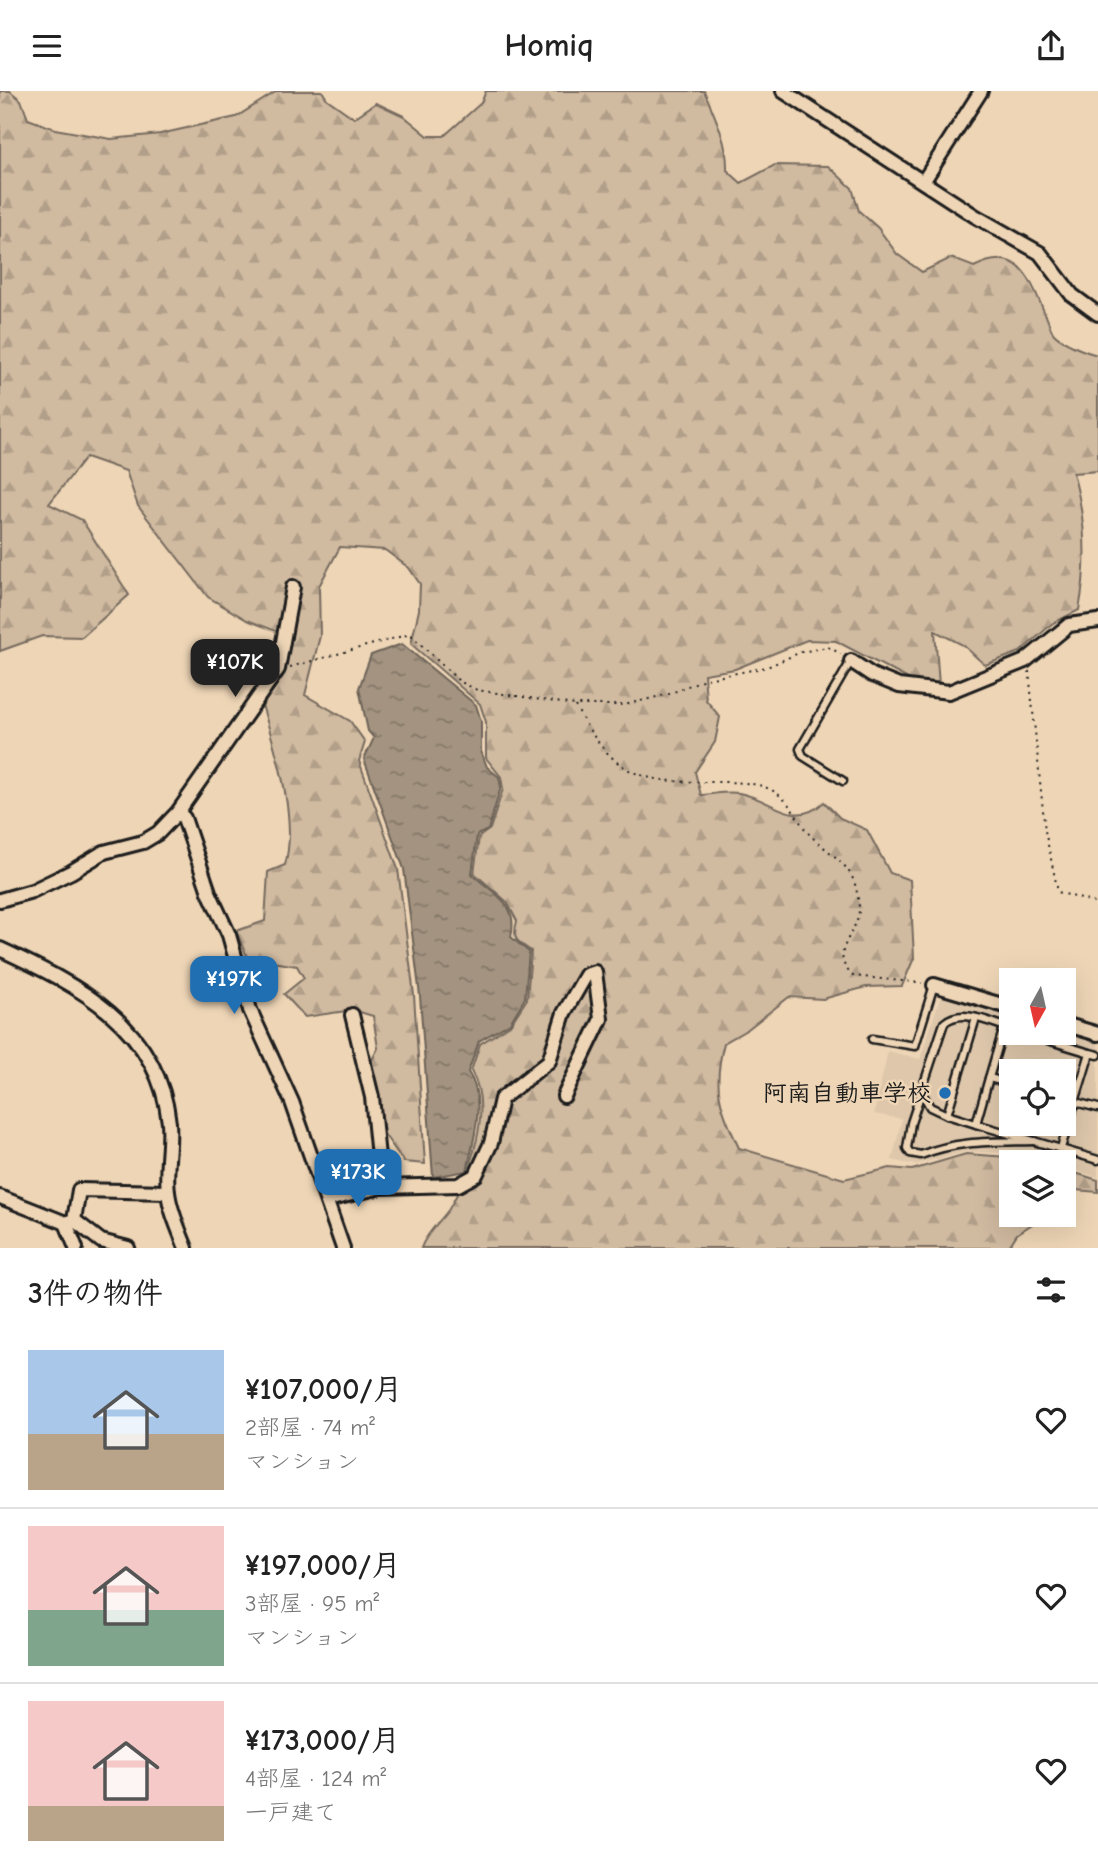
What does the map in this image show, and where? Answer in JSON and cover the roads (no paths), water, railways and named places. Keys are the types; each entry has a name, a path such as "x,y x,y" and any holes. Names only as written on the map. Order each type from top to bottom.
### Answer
{"street":[{"path":"783,91 984,222 1040,253 1072,295 1098,314"},
{"path":"923,182 981,91"},
{"path":"0,900 62,877 104,852 143,842 158,833 178,812 278,669 293,587"},
{"path":"851,661 872,675 899,686 949,692 1025,661 1069,625 1098,621"},
{"path":"178,812 184,818 209,892 229,935 250,1010 292,1102 343,1248"},
{"path":"0,949 100,1002 129,1030 155,1076 166,1104 170,1136 167,1192 186,1248"},
{"path":"327,1200 381,1187 458,1185 476,1175 491,1143 501,1099 525,1077 549,1061 564,1013 586,975 595,972 601,1019 564,1096"},
{"path":"934,985 999,1004"},
{"path":"352,1015 372,1097 381,1187"},
{"path":"1076,1028 1098,1034"},
{"path":"76,1248 70,1221 79,1190 167,1192"},
{"path":"0,1197 70,1221 101,1241 128,1248"}],"lane":[{"path":"843,781 803,756 800,750 851,661"},
{"path":"872,1039 915,1046 934,985"},
{"path":"999,1025 976,1018 957,1016 944,1023 922,1088 907,1148 916,1155 965,1142 1034,1141"},
{"path":"947,1115 976,1018"},
{"path":"976,1124 1002,1045"},
{"path":"1064,1045 1098,1055"},
{"path":"1076,1096 1090,1053"},
{"path":"989,1078 999,1081"},
{"path":"922,1088 925,1102 938,1113 1098,1160"},
{"path":"1076,1102 1098,1108"},
{"path":"1061,1149 1065,1136"}],"water":[{"path":"402,644 476,705 481,721 481,751 487,767 499,777 501,787 488,830 477,835 472,874 503,901 512,916 511,937 529,952 525,998 510,1023 479,1041 468,1072 474,1083 478,1107 467,1171 433,1177 420,996 404,869 364,759 374,738 368,731 359,688 371,655"}],"place":[{"name":"阿南自動車学校","path":"945,1093"}]}
